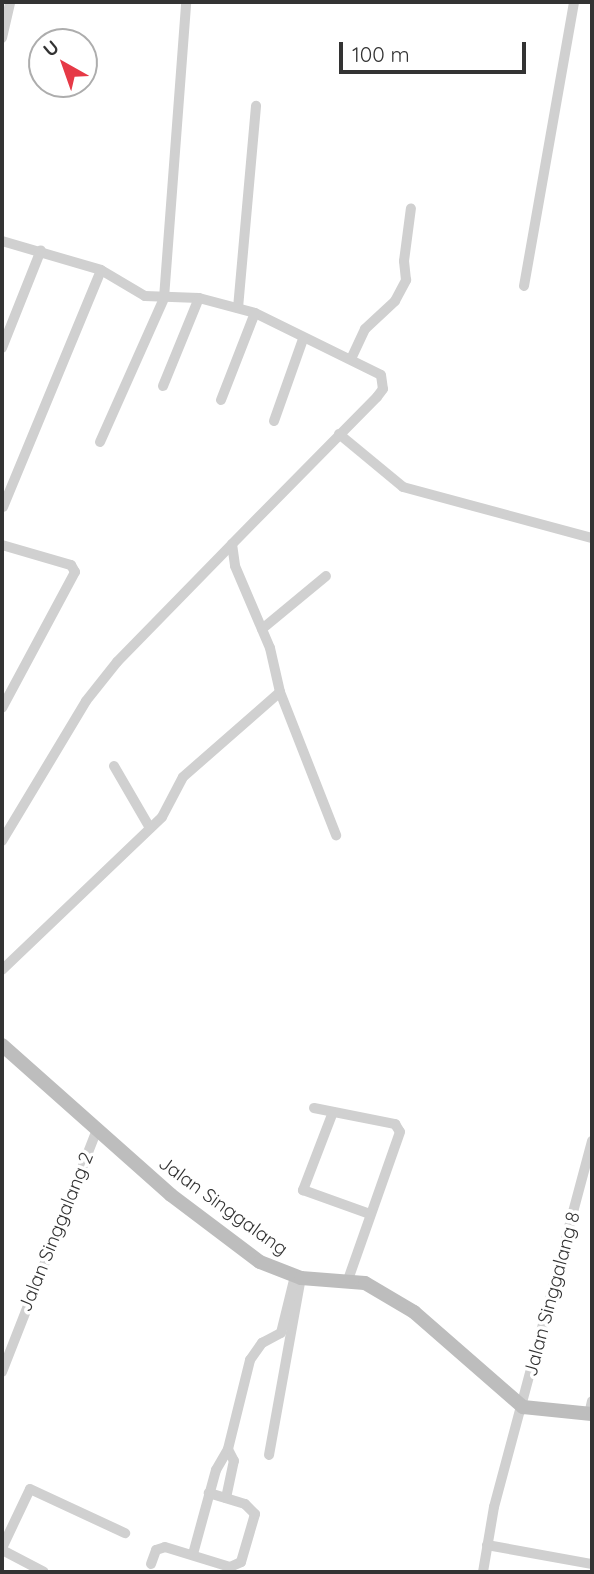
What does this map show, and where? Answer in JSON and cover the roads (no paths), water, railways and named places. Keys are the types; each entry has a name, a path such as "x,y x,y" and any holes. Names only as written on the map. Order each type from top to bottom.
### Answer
{"main road":[{"name":"Jalan Singgalang","path":"2,1045 96,1132 260,1262 298,1277 348,1280 395,1297 523,1406"},
{"path":"523,1406 591,1410"}],"street":[{"path":"2,38 10,2"},
{"path":"100,442 164,299 186,2"},
{"path":"524,286 574,2"},
{"path":"238,308 256,106"},
{"path":"351,359 365,329 395,302 406,280 404,261 411,208"},
{"path":"2,241 41,250 101,270 145,296 164,299 199,298 255,313 303,339 381,375 383,388 117,662 86,701 2,841"},
{"path":"2,348 41,250"},
{"path":"4,507 101,270"},
{"path":"163,386 199,298"},
{"path":"220,400 255,313"},
{"path":"274,421 303,339"},
{"path":"339,435 402,487 592,538"},
{"path":"232,544 235,566 262,629 280,692 336,835"},
{"path":"2,545 71,565 75,572 2,708"},
{"path":"262,629 326,576"},
{"path":"2,970 162,817 183,777 280,692"},
{"path":"114,766 150,828"},
{"path":"314,1108 395,1124 400,1129 348,1280"},
{"path":"332,1112 303,1190 370,1214"},
{"name":"Jalan Singgalang 2","path":"2,1371 96,1132"},
{"name":"Jalan Singgalang 8","path":"483,1572 487,1545 592,1141"},
{"path":"192,1554 209,1493 228,1449 250,1360 262,1343 281,1333 298,1277"},
{"path":"270,1455 298,1277"},
{"path":"226,1497 234,1461 228,1449"},
{"path":"44,1572 2,1549 30,1489 125,1532"},
{"path":"151,1564 160,1547 230,1567 242,1562 256,1514 245,1504 209,1493"},
{"path":"487,1545 592,1564"}]}
